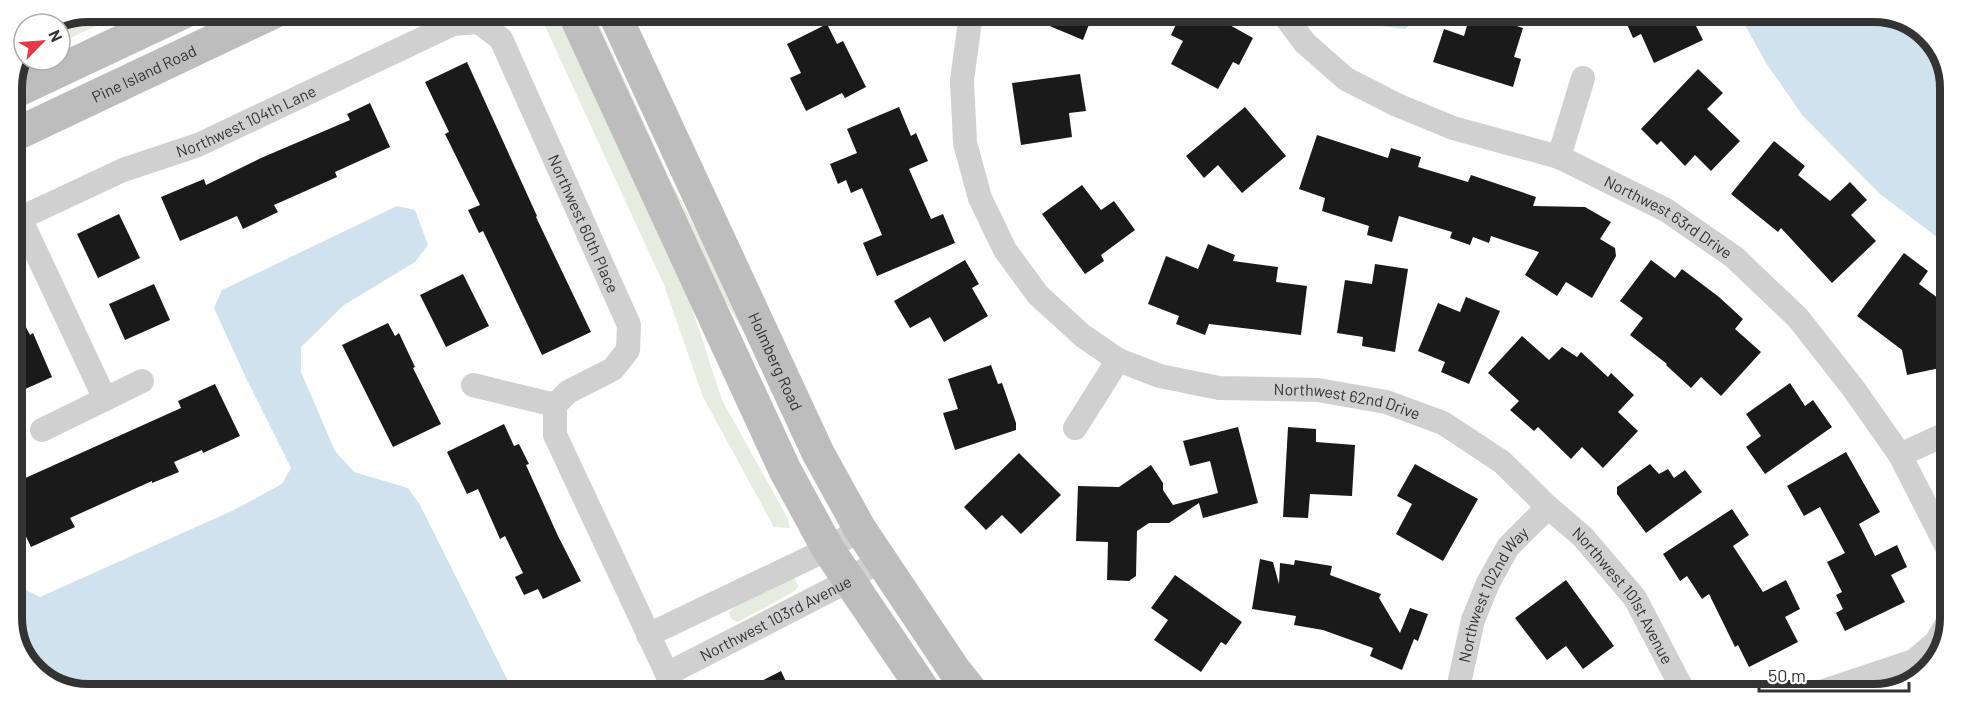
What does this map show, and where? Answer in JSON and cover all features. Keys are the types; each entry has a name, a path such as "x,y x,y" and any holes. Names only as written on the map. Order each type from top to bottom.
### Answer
{"street":[{"path":"22,88 163,22"},
{"name":"Pine Island Road","path":"22,131 253,22"},
{"name":"Northwest 104th Lane","path":"22,217 123,170 198,145 453,24 479,22"},
{"name":"Northwest 60th Place","path":"479,22 501,39 628,325 628,350 613,369 568,392 555,405"},
{"path":"578,22 785,470 828,549 920,684"},
{"name":"Holmberg Road","path":"618,22 818,453 860,529 966,684"},
{"name":"Northwest 62nd Drive","path":"970,22 963,80 965,143 980,198 1005,250 1038,295 1083,336 1118,360 1160,376 1219,388 1318,390 1386,402 1443,423 1502,462 1548,507"},
{"name":"Northwest 63rd Drive","path":"1289,22 1305,43 1346,79 1397,105 1453,128 1558,157 1666,210 1734,257 1798,318 1853,388 1900,455 1940,533"},
{"path":"1558,157 1583,78"},
{"path":"22,233 105,399"},
{"path":"1075,428 1118,360"},
{"path":"42,430 142,381"},
{"path":"473,385 555,405 555,435 671,683"},
{"path":"1900,455 1940,437"},
{"name":"Northwest 102nd Way","path":"1459,684 1473,620 1488,583 1508,547 1548,507"},
{"name":"Northwest 101st Avenue","path":"1548,507 1583,537 1635,598 1680,684"},
{"path":"648,634 828,549 860,529"},
{"name":"Northwest 103rd Avenue","path":"671,683 849,580 880,559"},
{"path":"1845,684 1914,661 1935,643"}],"shaded area":[{"path":"104,22 72,37 72,25"},
{"path":"543,22 562,22 688,296 722,400 788,519 790,528 774,527 703,397 664,285"},
{"path":"593,22 598,22 670,180 722,279 746,335 717,288"},
{"path":"790,575 794,577 798,586 795,591 738,622 732,619 729,612 735,607"}],"water":[{"path":"1368,22 1412,22 1405,29 1372,25"},
{"path":"1743,22 1883,23 1904,29 1927,48 1937,67 1940,84 1940,239 1880,194 1803,116 1766,63"},
{"path":"397,206 415,210 428,245 415,262 344,305 301,347 301,372 335,451 354,472 408,488 420,505 510,684 89,684 59,677 36,658 24,630 23,588 40,597 234,510 282,484 291,468 214,308 222,290"}],"building":[{"path":"1040,22 1090,22 1083,40"},
{"path":"1177,22 1224,22 1253,38 1239,65 1233,62 1218,89 1171,64 1183,41 1171,35"},
{"path":"1468,22 1505,22 1523,28 1514,57 1521,59 1513,87 1433,62 1444,29 1464,36"},
{"path":"1626,22 1694,22 1703,40 1654,63 1641,34 1633,38"},
{"path":"827,24 837,44 843,41 866,87 845,98 842,93 806,111 790,78 801,73 787,44"},
{"path":"467,62 536,217 591,332 542,355 483,231 479,233 468,210 480,205 445,134 449,132 425,82"},
{"path":"1698,69 1723,93 1707,109 1740,141 1711,171 1695,155 1685,166 1661,141 1657,145 1641,129"},
{"path":"1080,74 1086,111 1069,113 1072,137 1021,145 1012,83"},
{"path":"370,103 390,147 335,172 337,177 274,205 278,212 243,229 237,216 180,241 161,197 204,179 206,185 261,158 350,120 347,114"},
{"path":"899,107 911,136 916,133 928,161 909,169 931,219 943,214 955,243 877,276 863,243 882,235 862,188 851,193 846,180 838,184 830,164 857,153 847,129"},
{"path":"1245,107 1286,156 1242,193 1218,165 1204,178 1186,156"},
{"path":"1317,135 1388,158 1391,148 1421,157 1418,167 1468,182 1471,175 1536,197 1533,206 1585,207 1611,222 1600,239 1615,248 1616,256 1592,298 1566,282 1557,296 1525,275 1539,252 1491,236 1489,243 1473,237 1470,245 1450,238 1452,232 1399,216 1392,242 1367,235 1369,226 1322,211 1325,198 1299,189"},
{"path":"1774,141 1805,166 1798,175 1830,201 1850,182 1867,200 1851,215 1876,241 1832,283 1781,228 1778,232 1731,194"},
{"path":"1082,185 1101,210 1114,201 1135,230 1101,255 1104,261 1085,274 1042,214"},
{"path":"119,214 140,258 98,278 77,234"},
{"path":"1208,244 1235,255 1233,261 1278,267 1276,282 1307,286 1301,335 1209,324 1205,335 1176,324 1179,316 1148,304 1166,256 1198,269"},
{"path":"1904,253 1928,271 1919,284 1940,300 1940,368 1907,375 1902,350 1857,316"},
{"path":"965,260 979,284 972,288 988,316 944,342 930,317 910,328 894,301"},
{"path":"1651,260 1675,278 1682,269 1719,297 1743,319 1735,329 1761,352 1721,396 1701,377 1691,388 1667,364 1630,335 1643,318 1620,301"},
{"path":"1375,264 1408,269 1395,352 1362,346 1363,337 1337,333 1345,280 1372,284"},
{"path":"463,274 489,326 446,347 420,295"},
{"path":"154,284 170,320 125,340 109,304"},
{"path":"1466,297 1500,311 1469,384 1441,372 1445,362 1418,351 1438,303 1460,312"},
{"path":"22,320 30,335 33,333 52,377 23,390"},
{"path":"388,323 395,336 399,333 415,367 413,368 441,424 393,447 342,345"},
{"path":"1522,336 1549,360 1562,347 1577,357 1581,352 1608,377 1611,373 1634,395 1618,412 1638,431 1603,468 1582,447 1571,459 1538,427 1534,431 1510,410 1519,401 1488,373"},
{"path":"991,365 998,384 1002,383 1016,423 1016,430 955,450 943,413 958,409 948,379"},
{"path":"1790,383 1805,406 1813,400 1832,427 1765,474 1746,447 1761,436 1746,414"},
{"path":"215,384 240,436 203,453 202,450 174,462 179,472 152,483 152,481 70,518 75,527 31,547 23,530 23,479 181,408 178,401"},
{"path":"504,424 514,446 519,444 529,464 526,465 581,581 543,599 538,589 524,595 515,577 523,573 505,536 500,539 478,489 467,494 447,452"},
{"path":"1238,427 1258,503 1203,518 1199,503 1169,523 1149,523 1137,531 1136,576 1129,581 1107,580 1108,542 1076,541 1078,486 1119,487 1151,465 1163,483 1163,490 1173,505 1218,493 1210,461 1190,466 1183,441"},
{"path":"1288,427 1316,429 1316,442 1355,445 1352,496 1310,494 1308,518 1283,517"},
{"path":"1846,452 1880,512 1859,524 1875,556 1897,545 1907,567 1891,575 1905,602 1845,631 1836,613 1843,609 1836,595 1842,592 1827,562 1845,553 1820,507 1804,516 1787,486"},
{"path":"1019,453 1061,495 1021,534 1002,515 986,530 964,507"},
{"path":"1415,464 1478,499 1443,561 1396,534 1412,504 1397,496"},
{"path":"1650,464 1659,474 1668,469 1674,478 1685,470 1702,492 1646,533 1617,494 1617,487"},
{"path":"1732,509 1749,535 1733,546 1763,592 1786,580 1800,609 1785,617 1798,642 1749,667 1738,645 1735,647 1709,594 1702,599 1687,576 1680,581 1663,554"},
{"path":"1260,559 1273,562 1279,584 1280,563 1294,565 1295,560 1332,566 1330,575 1381,594 1379,598 1400,633 1410,608 1428,614 1418,641 1414,639 1402,670 1370,656 1373,648 1323,630 1294,625 1296,616 1252,609"},
{"path":"1175,575 1242,622 1226,645 1221,642 1201,672 1154,640 1168,620 1151,608"},
{"path":"1566,580 1614,646 1583,669 1566,646 1547,660 1515,618"},
{"path":"781,671 787,684 756,684"}]}
